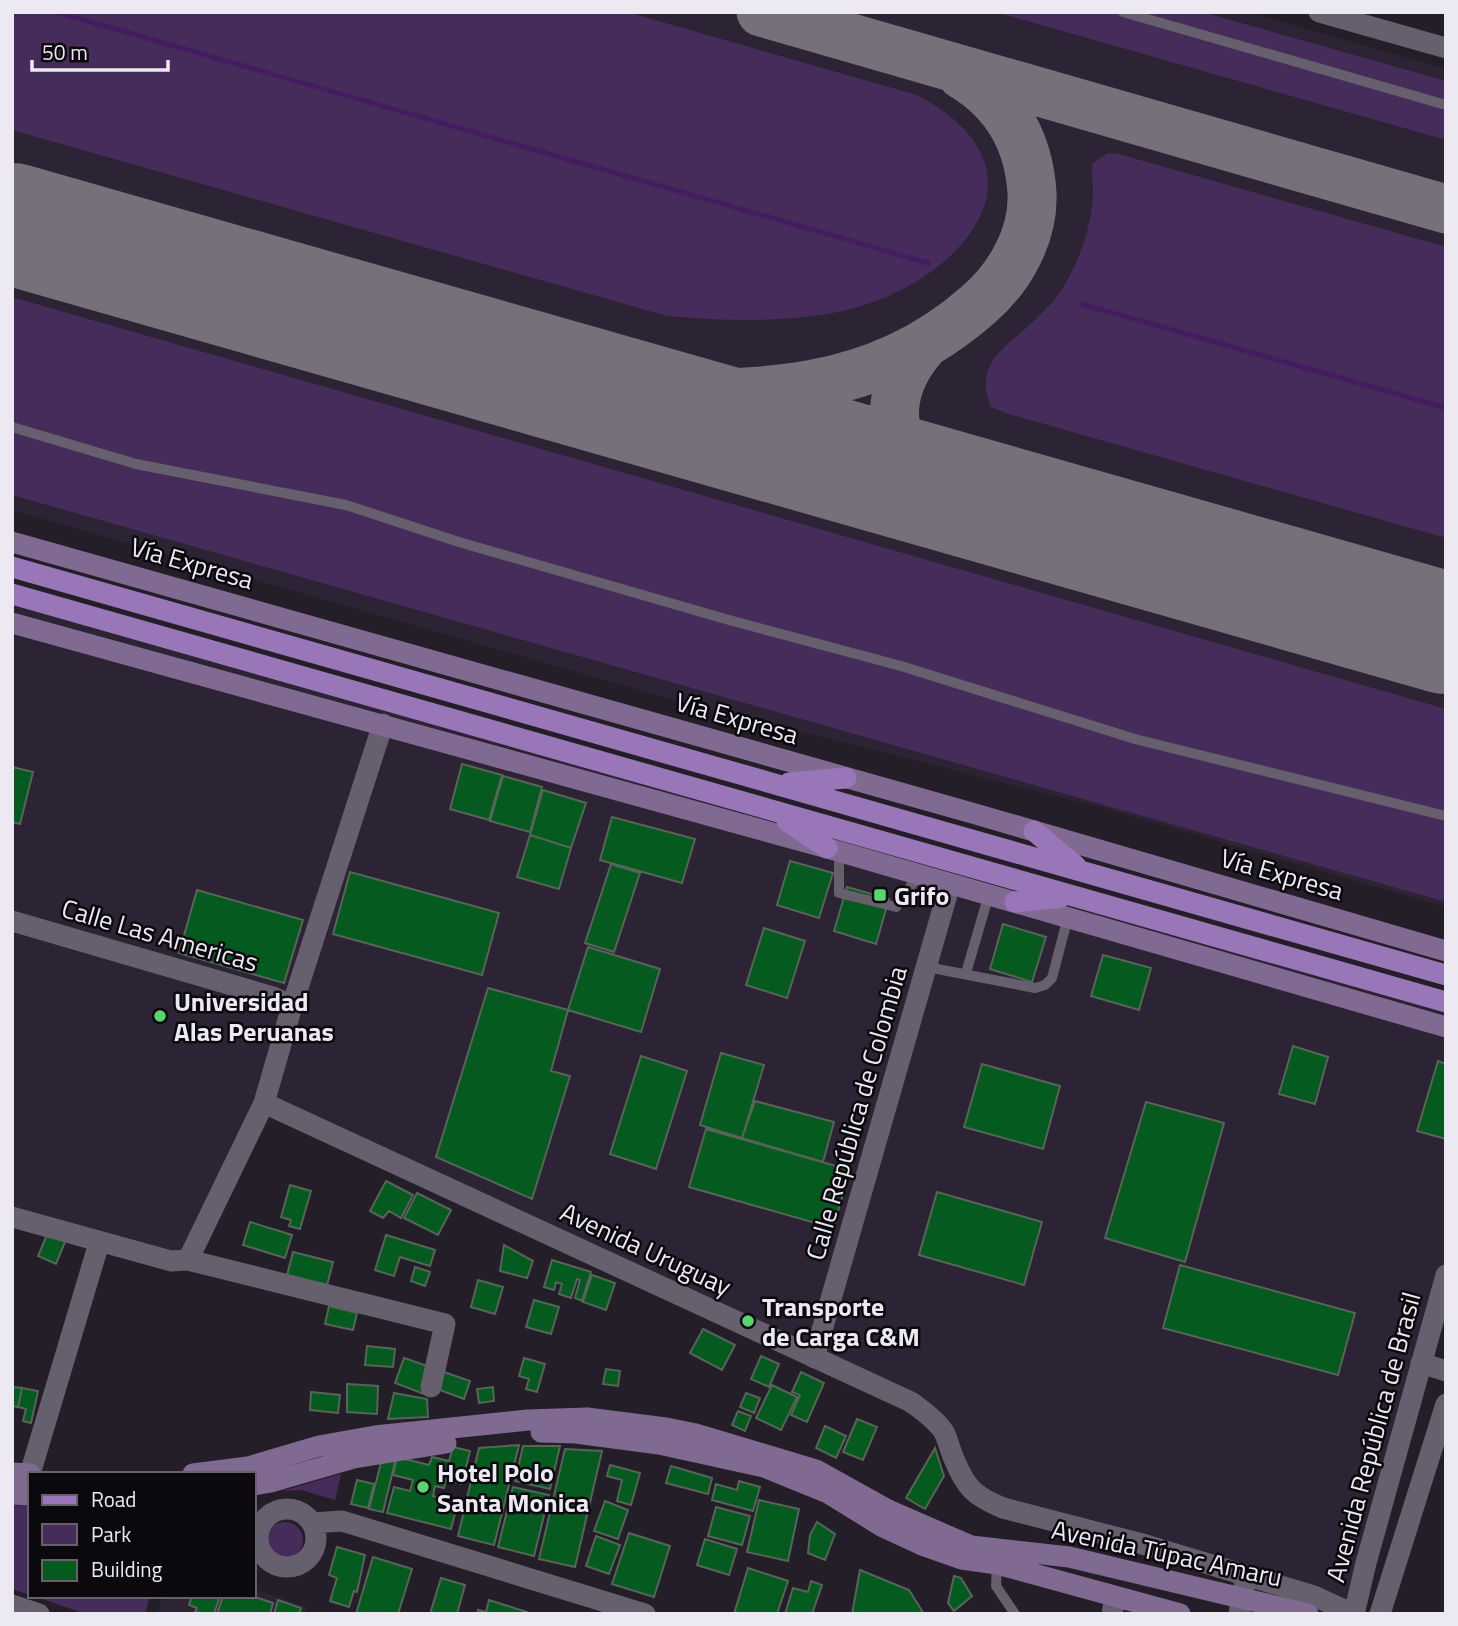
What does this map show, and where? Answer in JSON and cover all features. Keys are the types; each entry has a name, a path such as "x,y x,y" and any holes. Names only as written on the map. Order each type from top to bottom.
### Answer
{"main road":[{"name":"Vía Expresa","path":"12,542 1034,831 1446,951"},
{"name":"Vía Expresa","path":"12,567 1446,975"},
{"path":"12,594 1446,1002"},
{"path":"12,623 833,850 1446,1027"},
{"path":"775,784 846,778"},
{"path":"771,810 833,850"},
{"path":"1034,831 1083,872"},
{"path":"1015,902 1075,896"},
{"name":"Avenida Túpac Amaru","path":"209,1472 248,1467 319,1446 375,1436 528,1420 587,1418 686,1432 816,1469 888,1510 971,1546 1069,1557 1170,1588"},
{"path":"256,1485 354,1458 422,1446 543,1432 576,1433 659,1444 764,1467 828,1493 883,1527 962,1559 997,1564 1114,1605 1181,1614"},
{"name":"Avenida Túpac Amaru","path":"997,1564 1072,1570 1308,1614"},
{"path":"1170,1588 1251,1614"}],"street":[{"path":"1319,12 1374,20 1446,48"},
{"path":"188,1260 264,1103 292,1006 383,724"},
{"name":"Calle República de Colombia","path":"814,1358 950,884"},
{"name":"Calle Las Americas","path":"12,921 273,997 292,1006"},
{"name":"Avenida Uruguay","path":"264,1103 911,1402 931,1417 944,1433 954,1461 968,1486 981,1499 1246,1576"},
{"path":"12,1217 171,1261 188,1260 445,1324 431,1387"},
{"path":"31,1472 99,1243"},
{"name":"Avenida República de Brasil","path":"1354,1614 1446,1275"},
{"path":"1421,1363 1446,1371"},
{"name":"Avenida República de Brasil","path":"1380,1612 1446,1404"},
{"path":"312,1522 342,1521 645,1614"},
{"path":"1239,1614 1246,1576 1314,1596 1354,1614"},
{"path":"12,1605 38,1614"}],"lane":[{"path":"1123,12 1446,105"},
{"path":"12,427 136,464 346,505 459,542 729,620 901,666 1135,739 1446,816"},
{"path":"833,850 839,892 896,907 919,875"},
{"path":"966,973 989,894"},
{"path":"927,967 1035,988 1045,985 1052,978 1068,917"},
{"path":"997,1564 996,1586 1015,1614"}],"shaded area":[{"path":"12,12 1248,12 1446,69 1446,907 1100,807 681,702 12,510"},
{"path":"12,601 1446,1007 1446,1311 1354,1612 1005,1506 961,1477 945,1440 917,1410 269,1101 198,1267 12,1213"},
{"path":"256,1590 307,1607 305,1614 157,1614 162,1598 256,1598"}],"green space":[{"path":"12,12 627,12 917,95 961,126 983,159 987,192 976,224 953,254 920,279 880,299 838,312 795,318 731,320 667,316 12,130"},
{"path":"996,12 1202,12 1446,81 1446,140"},
{"path":"1108,153 1446,247 1446,538 991,407 986,392 989,367 1004,347 1046,309 1069,276 1081,251 1090,221 1093,201 1092,164"},
{"path":"12,297 1446,709 1446,902 12,495"},
{"path":"341,1474 335,1500 301,1490 282,1491"},
{"path":"12,1505 28,1506 28,1594 12,1589"},
{"path":"285,1522 298,1527 303,1540 298,1553 285,1558 272,1553 267,1540 272,1527"},
{"path":"40,1598 149,1598 145,1614 86,1614"}],"building":[{"path":"462,764 502,775 489,820 450,809"},
{"path":"12,767 33,772 20,824 12,822"},
{"path":"503,776 542,787 530,832 490,821"},
{"path":"543,790 586,803 571,848 530,835"},
{"path":"612,817 695,839 682,883 600,860"},
{"path":"530,835 571,848 559,889 517,877"},
{"path":"790,861 833,873 819,918 777,905"},
{"path":"611,864 640,873 614,952 585,943"},
{"path":"350,872 499,913 482,975 333,934"},
{"path":"847,887 889,899 876,944 834,931"},
{"path":"197,890 303,920 284,983 179,953"},
{"path":"1003,924 1046,937 1032,982 990,969"},
{"path":"764,928 805,941 787,998 746,985"},
{"path":"588,947 660,969 641,1032 568,1010"},
{"path":"1103,955 1151,968 1139,1010 1091,996"},
{"path":"488,988 568,1010 551,1071 570,1076 532,1199 436,1157"},
{"path":"1293,1046 1328,1057 1315,1104 1279,1094"},
{"path":"721,1053 764,1065 742,1138 700,1125"},
{"path":"641,1056 687,1071 656,1169 610,1154"},
{"path":"1438,1061 1446,1064 1446,1139 1417,1131"},
{"path":"982,1064 1060,1086 1043,1149 964,1127"},
{"path":"755,1101 834,1122 823,1162 742,1138"},
{"path":"1146,1102 1224,1123 1185,1262 1105,1238"},
{"path":"706,1129 850,1170 833,1228 689,1187"},
{"path":"386,1181 413,1195 401,1218 389,1211 383,1218 370,1211"},
{"path":"290,1185 311,1191 300,1229 289,1226 291,1220 281,1217"},
{"path":"937,1192 1042,1222 1024,1285 919,1255"},
{"path":"417,1193 451,1210 438,1235 404,1218"},
{"path":"250,1222 292,1235 285,1258 243,1245"},
{"path":"49,1230 67,1237 56,1264 38,1256"},
{"path":"386,1235 435,1250 430,1266 400,1257 394,1276 375,1270"},
{"path":"504,1245 533,1261 527,1278 500,1271"},
{"path":"293,1252 333,1262 326,1289 286,1279"},
{"path":"552,1260 591,1272 582,1301 575,1298 580,1280 577,1279 571,1298 559,1294 562,1284 556,1282 554,1290 544,1287"},
{"path":"1180,1265 1355,1313 1338,1375 1163,1328"},
{"path":"415,1267 430,1272 425,1286 411,1281"},
{"path":"592,1275 615,1283 606,1310 583,1302"},
{"path":"478,1280 503,1287 495,1314 471,1307"},
{"path":"534,1300 559,1307 551,1334 526,1327"},
{"path":"329,1306 357,1313 353,1330 325,1324"},
{"path":"703,1329 735,1345 722,1370 690,1353"},
{"path":"367,1346 395,1349 393,1367 365,1365"},
{"path":"761,1356 779,1364 769,1387 751,1379"},
{"path":"404,1358 430,1367 424,1394 395,1383"},
{"path":"524,1358 545,1364 537,1392 526,1389 529,1379 519,1376"},
{"path":"606,1369 620,1371 618,1386 603,1384"},
{"path":"444,1372 470,1381 464,1399 437,1389"},
{"path":"801,1372 824,1383 807,1422 791,1415 800,1395 792,1392"},
{"path":"347,1384 378,1386 377,1414 347,1412"},
{"path":"772,1385 797,1397 781,1430 756,1418"},
{"path":"12,1387 22,1388 18,1407 12,1406"},
{"path":"493,1387 494,1401 479,1403 477,1389"},
{"path":"22,1388 38,1391 31,1423 23,1421 26,1409 18,1407"},
{"path":"311,1392 340,1395 338,1413 310,1410"},
{"path":"394,1393 427,1399 428,1417 388,1419"},
{"path":"746,1393 760,1398 754,1413 740,1407"},
{"path":"738,1411 751,1416 745,1431 732,1425"},
{"path":"857,1419 877,1427 863,1460 843,1452"},
{"path":"825,1426 846,1436 836,1458 816,1448"},
{"path":"519,1445 494,1545 458,1536 479,1448"},
{"path":"523,1446 560,1446 550,1489 515,1481"},
{"name":"Hotel Polo Santa Monica","path":"453,1447 470,1451 462,1484 446,1480 444,1488 435,1486 433,1496 458,1502 451,1529 387,1513 394,1487 410,1491 413,1480 393,1475 397,1457 429,1465 432,1457 449,1461"},
{"path":"935,1448 944,1476 925,1509 906,1498"},
{"path":"565,1449 602,1451 575,1567 539,1559"},
{"path":"397,1454 383,1512 369,1509 382,1459"},
{"path":"610,1465 640,1473 631,1505 617,1501 622,1480 607,1476"},
{"path":"671,1466 712,1478 708,1494 666,1483"},
{"path":"357,1480 374,1484 368,1508 351,1504"},
{"path":"739,1481 760,1487 753,1511 712,1500 716,1484 737,1490"},
{"path":"513,1487 549,1495 534,1556 498,1547"},
{"path":"759,1500 799,1509 788,1561 747,1552"},
{"path":"605,1501 628,1510 618,1539 594,1531"},
{"path":"716,1507 750,1516 742,1545 708,1536"},
{"path":"817,1522 835,1534 825,1560 808,1553 810,1535"},
{"path":"629,1533 670,1546 654,1597 612,1584"},
{"path":"596,1536 620,1545 609,1574 586,1566"},
{"path":"705,1539 737,1549 729,1575 697,1565"},
{"path":"337,1547 365,1555 357,1592 354,1591 349,1607 330,1601 337,1578 329,1575"},
{"path":"373,1557 412,1569 398,1614 356,1614"},
{"path":"748,1568 788,1581 777,1614 734,1614"},
{"path":"860,1570 909,1590 924,1614 852,1614"},
{"path":"954,1576 961,1578 972,1596 954,1611 948,1603"},
{"path":"441,1578 465,1585 457,1614 430,1614"},
{"path":"811,1581 822,1585 812,1614 785,1614 793,1588 808,1592"},
{"path":"256,1597 273,1603 270,1614 217,1614 222,1598"},
{"path":"191,1598 219,1598 214,1614 195,1612 197,1608 189,1605"},
{"path":"278,1600 301,1608 299,1614 274,1614"},
{"path":"489,1600 527,1612 477,1614 478,1610 486,1612"}],"waterway":[{"path":"56,12 928,263"},
{"path":"1081,304 1446,408"}],"taxiway":[{"path":"761,12 1446,209"},
{"path":"603,392 754,392 802,386 848,376 893,360 936,336 979,304 1001,281 1018,254 1029,224 1032,193 1026,157 1012,125 991,97 962,75"},
{"path":"923,346 912,360 898,389 895,404 898,435 920,470 966,496"}],"runway":[{"path":"12,224 1446,633"}],"place":[{"name":"Grifo","path":"880,895"},
{"name":"Universidad Alas Peruanas","path":"160,1016"},
{"name":"Transporte de Carga C&M","path":"748,1321"},
{"name":"Hotel Polo Santa Monica","path":"423,1487"}]}
